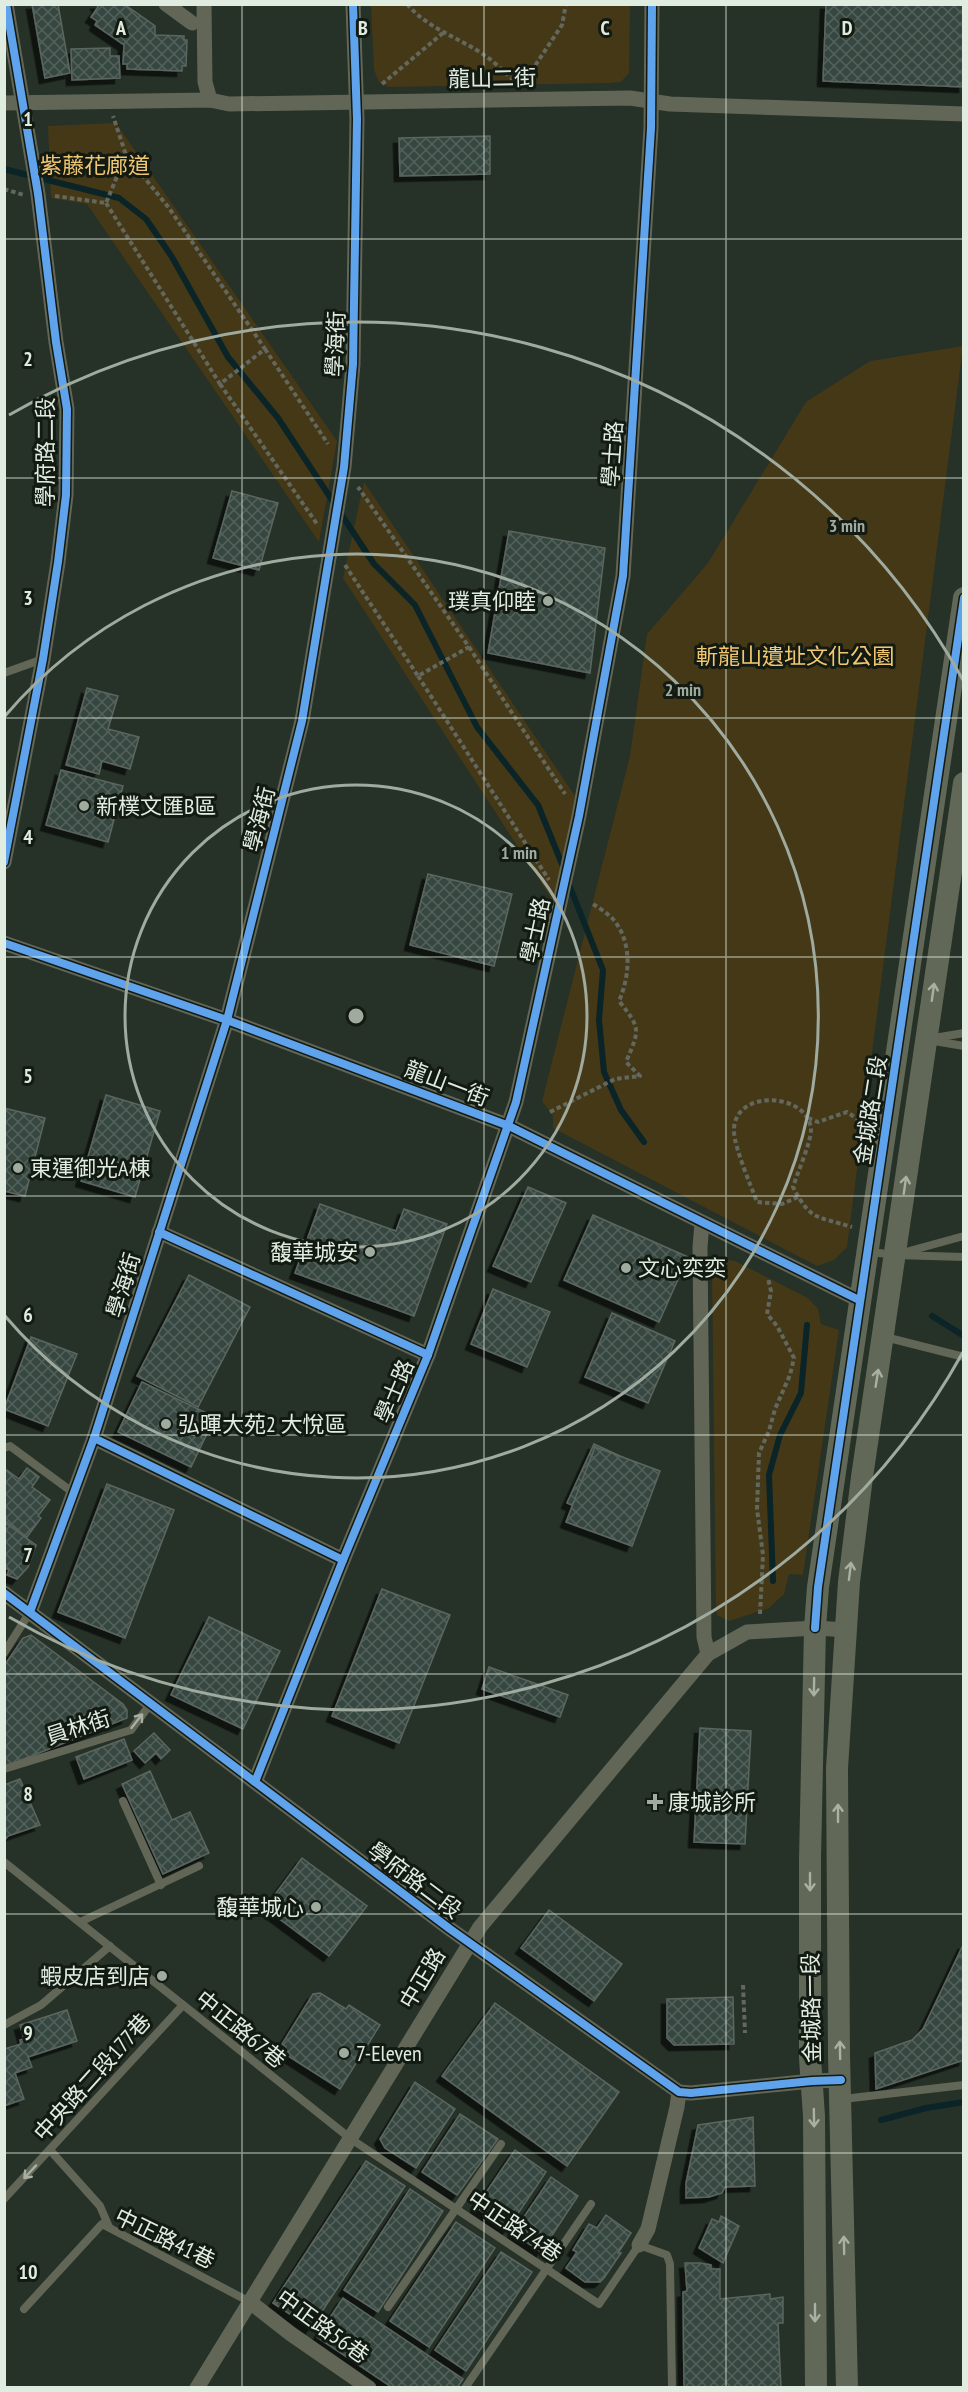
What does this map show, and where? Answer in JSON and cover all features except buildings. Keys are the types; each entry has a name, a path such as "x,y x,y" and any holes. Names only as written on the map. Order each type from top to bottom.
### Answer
{"main road":[{"name":"金城路二段","path":"814,1628 866,1251 963,598"},
{"name":"金城路二段","path":"847,1630 849,1582 963,783"},
{"name":"金城路一段","path":"814,1628 810,1857 816,2388"},
{"name":"金城路一段","path":"847,1630 837,1768 847,2388"}],"street":[{"name":"學府路二段","path":"4,862 43,659 66,495 67,410 56,342 38,194 6,4"},
{"path":"166,4 192,23"},
{"path":"204,4 206,82 210,100"},
{"name":"學海街","path":"30,1612 94,1438 227,1020 302,721 344,467 353,363 357,102 353,4"},
{"name":"學士路","path":"255,1782 343,1560 428,1355 516,1102 579,816 623,576 650,140 652,4"},
{"name":"龍山二街","path":"4,102 210,100 229,104 630,98 670,104 963,114"},
{"name":"龍山一街","path":"4,943 227,1020 509,1126 859,1300"},
{"path":"702,1223 700,1259 704,1637 708,1654"},
{"path":"159,1232 428,1355"},
{"path":"94,1438 343,1560"},
{"name":"學府路二段","path":"4,1593 470,1943 679,2092"},
{"name":"中正路","path":"196,2388 480,1927 708,1654 747,1632 814,1628 847,1630"},
{"path":"639,2245 648,2229 679,2092 691,2093 812,2081 841,2090"},
{"name":"中正路56巷","path":"250,2301 291,2334 369,2388"}],"lane":[{"path":"4,672 43,659"},
{"path":"926,1040 963,1033"},
{"path":"926,1040 963,1046"},
{"path":"895,1255 963,1236"},
{"path":"866,1251 895,1255 963,1257"},
{"path":"883,1337 963,1357"},
{"path":"4,1448 10,1446 75,1494"},
{"path":"4,1653 30,1612"},
{"name":"員林街","path":"4,1769 131,1730 151,1703"},
{"path":"123,1801 161,1885"},
{"name":"中正路67巷","path":"4,1862 351,2139"},
{"path":"80,1922 199,1866"},
{"path":"4,2025 41,2005 110,1946"},
{"name":"中央路二段177巷","path":"4,2199 183,2005"},
{"path":"841,2090 963,2085"},
{"name":"中正路74巷","path":"351,2139 599,2304 639,2245"},
{"path":"388,2307 501,2144"},
{"path":"50,2150 100,2206 109,2227"},
{"path":"465,2388 591,2204"},
{"name":"中正路41巷","path":"24,2309 102,2223 250,2301"},
{"path":"639,2245 667,2255 670,2264 672,2388"}],"path":[{"path":"408,4 417,15 443,33 486,56 521,87 562,25 566,4"},
{"path":"379,86 443,33"},
{"path":"113,114 126,155 169,208 469,647 579,816"},
{"path":"106,203 126,155"},
{"path":"38,194 106,203"},
{"path":"106,203 220,384 332,545 561,898"},
{"path":"220,384 265,349"},
{"path":"418,676 469,647"},
{"path":"550,1112 615,1079 640,1076 627,1062 638,1034 634,1020 619,1001 625,987 629,966 623,938 614,919 593,904"},
{"path":"798,1197 782,1204 758,1202 734,1131 740,1113 754,1103 767,1099 787,1102 807,1118 818,1122 847,1112 859,1120 873,1119"},
{"path":"807,1118 811,1131 793,1187 803,1207 816,1218 858,1229"},
{"path":"760,1614 763,1555 757,1509 759,1453 790,1375 794,1358 777,1326 767,1314 771,1291 768,1278"},
{"path":"743,1985 745,2034"}],"green space":[{"path":"371,5 630,5 629,73 621,82 609,83 389,87 379,82 374,70"},
{"name":"紫藤花廊道","path":"116,123 337,441 319,542 87,204 51,198 48,126"},
{"name":"斬龍山遺址文化公園","path":"963,346 847,1247 834,1260 817,1266 553,1128 553,1116 542,1101 630,756 647,634 708,563 806,402 870,361"},
{"path":"364,482 577,799 553,901 343,578"},
{"path":"722,1259 735,1261 808,1298 818,1309 821,1324 839,1330 803,1575 789,1574 784,1594 769,1608 729,1621 717,1615 716,1610 712,1270"}],"waterway":[{"path":"4,169 119,198 146,219 172,257 228,357 278,418 374,564 415,605 477,727 538,805 564,869"},
{"path":"568,882 603,970 599,1020 604,1072 621,1110 644,1142"},
{"path":"932,1316 964,1336"},
{"path":"773,1581 769,1475 780,1435 801,1393 807,1325"},
{"path":"881,2120 926,2108 964,2102"}],"cycle path":[{"path":"4,862 43,659 58,562 66,495 67,409 56,342 38,194 6,4"},
{"path":"30,1612 94,1438 227,1020 302,721 344,467 353,364 357,119 353,4"},
{"path":"255,1782 343,1560 428,1355 516,1102 579,816 623,576 651,128 652,4"},
{"path":"815,1628 818,1587 964,598"},
{"path":"4,943 227,1020 509,1126 859,1300"},
{"path":"159,1232 428,1355"},
{"path":"94,1438 343,1560"},
{"path":"4,1593 450,1929 679,2092 691,2093 841,2080"}],"place":[{"name":"璞真仰睦","path":"548,601"},
{"name":"新樸文匯B區","path":"84,806"},
{"name":"東運御光A棟","path":"18,1168"},
{"name":"馥華城安","path":"370,1252"},
{"name":"文心奕奕","path":"626,1268"},
{"name":"弘暉大苑2 大悅區","path":"166,1424"},
{"name":"康城診所","path":"655,1802"},
{"name":"馥華城心","path":"316,1907"},
{"name":"蝦皮店到店","path":"162,1976"},
{"name":"7-Eleven","path":"344,2053"}]}
